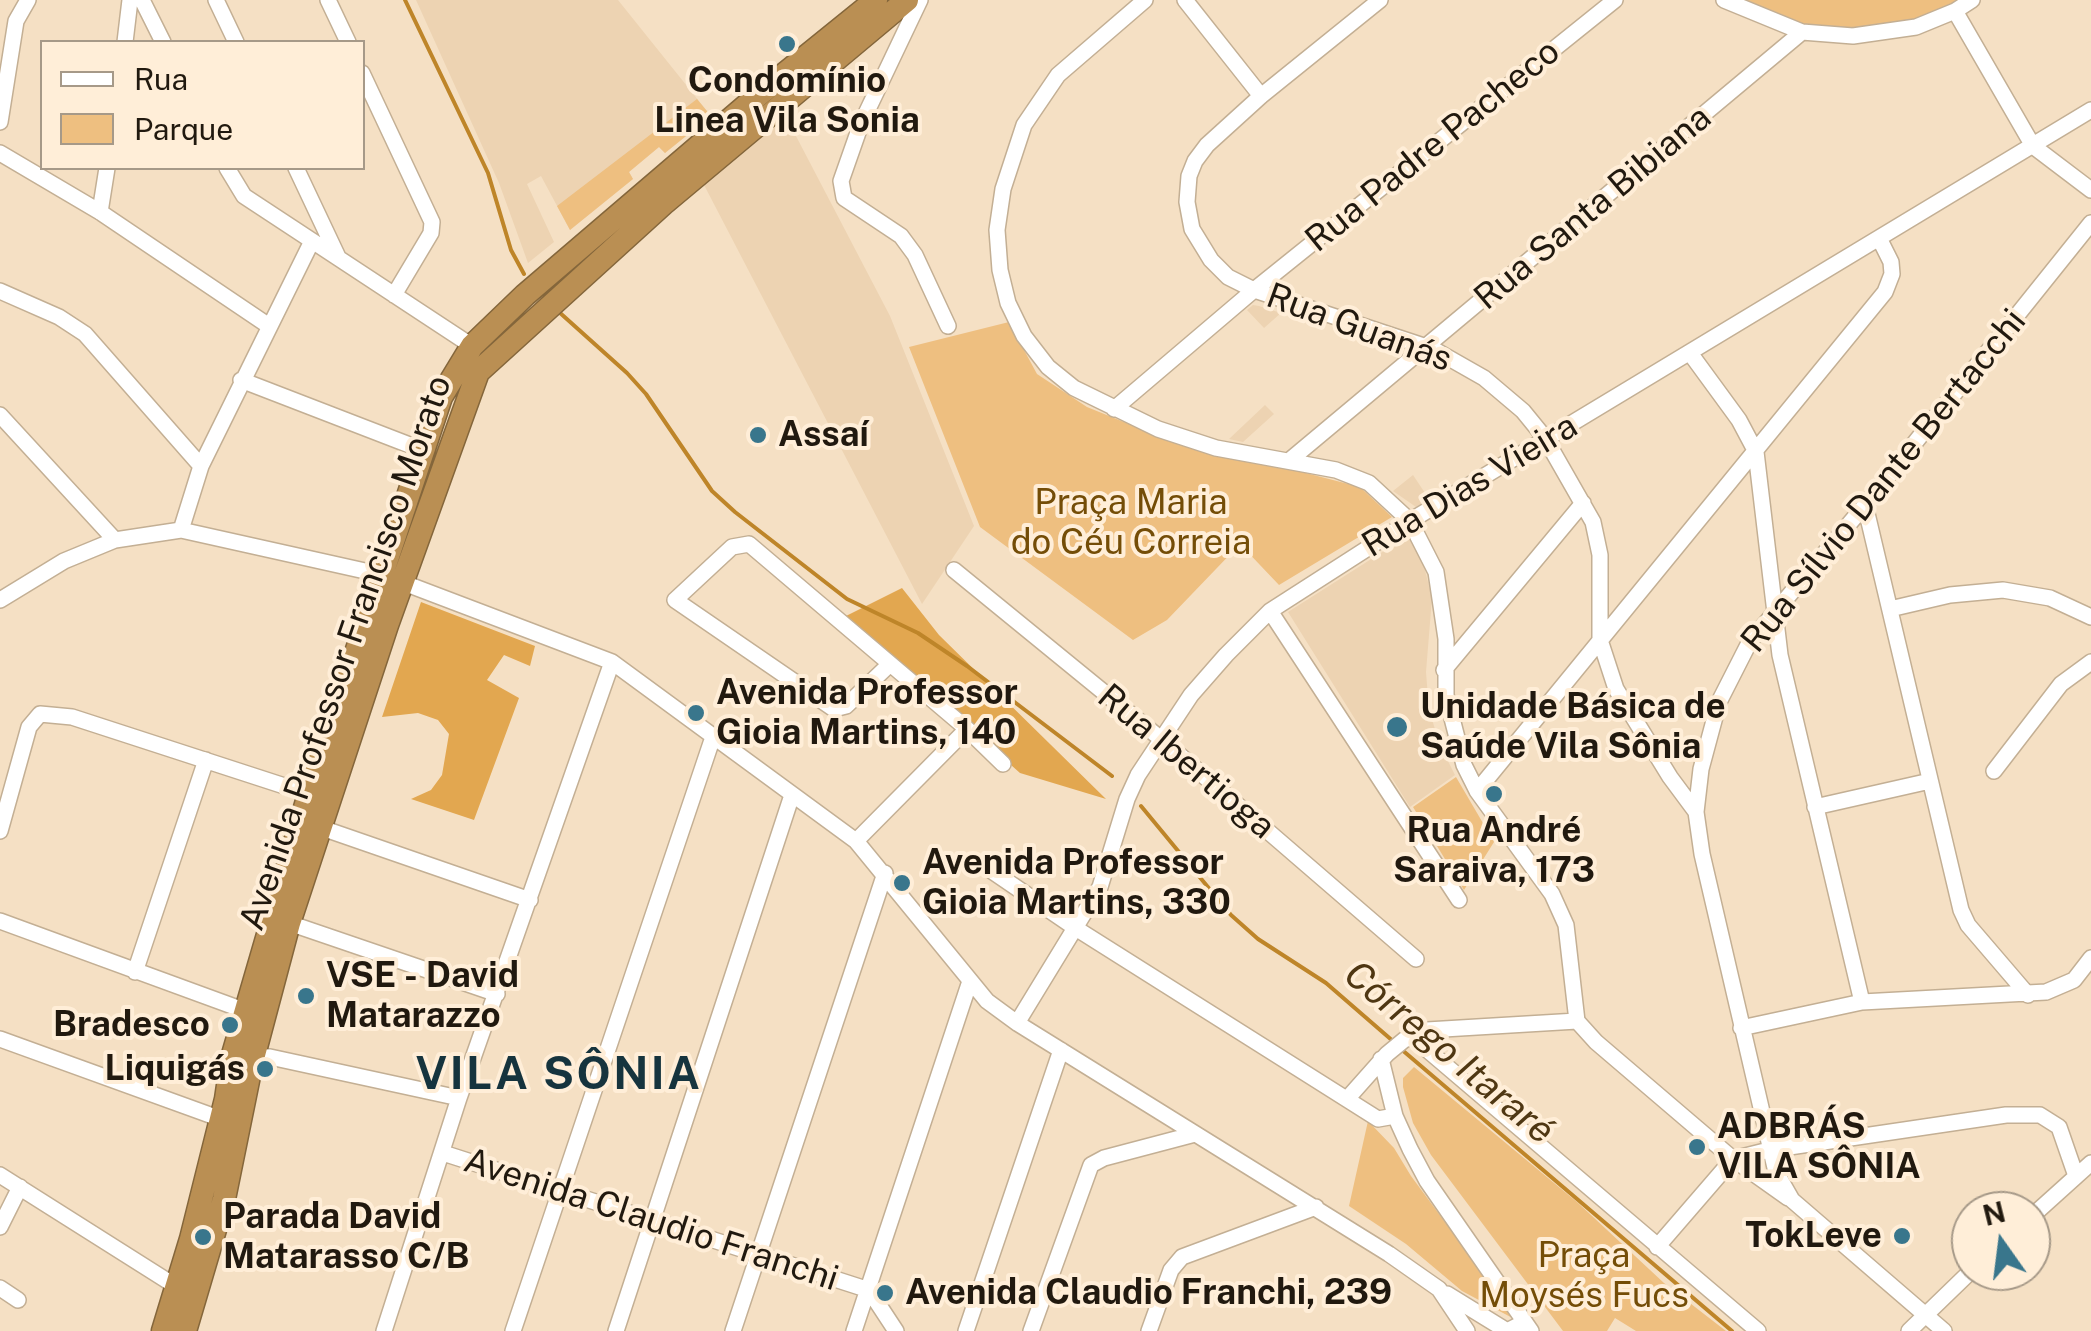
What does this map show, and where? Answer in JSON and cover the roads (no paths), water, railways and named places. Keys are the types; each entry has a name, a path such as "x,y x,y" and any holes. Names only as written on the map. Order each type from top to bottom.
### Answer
{"highway":[{"name":"Avenida Professor Francisco Morato","path":"164,1331 221,1119 319,827 442,397 472,346 525,296 748,104 893,8"},
{"name":"Avenida Professor Francisco Morato","path":"185,1331 224,1199 246,1012 309,794 470,388 486,363 660,207 893,8"}],"street":[{"path":"0,122 16,21 28,0"},
{"path":"125,40 130,0"},
{"path":"142,0 162,40"},
{"path":"216,0 235,40"},
{"path":"328,0 347,40"},
{"path":"920,0 920,6 893,8 841,181 844,198 901,236 916,255 948,326"},
{"path":"1145,0 1058,75 1036,104 1012,157 997,230 1008,303 1024,336 1048,367 1074,388 1114,409 1216,448 1336,470 1369,484 1410,521 1436,572 1454,734 1476,790 1552,894 1566,924 1576,1021 1733,1159 1792,1200"},
{"path":"1184,0 1261,96"},
{"name":"Rua Guanás","path":"1380,0 1206,145 1189,176 1187,202 1192,229 1211,260 1228,277 1254,290 1426,346 1484,378 1523,411 1546,438 1593,522 1600,555 1600,640 1616,690 1696,812"},
{"name":"Rua Padre Pacheco","path":"1114,409 1254,290 1615,0"},
{"path":"1724,0 1802,32 1853,36 1916,27 1972,0"},
{"path":"1956,11 2033,146 2091,190"},
{"name":"Rua Santa Bibiana","path":"1290,460 1802,32"},
{"path":"365,78 432,222 431,233 394,295"},
{"name":"Rua Dias Vieira","path":"1017,1023 1100,887 1127,799 1161,739 1203,682 1270,611 1546,438 2091,110"},
{"path":"0,153 100,212 269,326"},
{"path":"100,212 107,170"},
{"path":"228,170 244,196 472,346"},
{"path":"297,170 340,260"},
{"name":"Rua Sílvio Dante Bertacchi","path":"1944,1331 1792,1200 1776,1172 1702,854 1696,812 1701,769 1719,702 1749,643 2091,223"},
{"path":"1476,790 1885,292 1892,274 1891,262 1880,240"},
{"path":"182,530 201,466 312,242"},
{"path":"0,291 85,334 201,466"},
{"path":"1690,353 1739,420 1756,452 1780,655 1862,1002"},
{"path":"241,380 425,450"},
{"path":"0,415 115,540"},
{"path":"1444,670 1582,503"},
{"path":"1865,505 1955,890 1968,924 2028,995"},
{"path":"4,592 115,540 182,530 393,578 612,662 856,841 987,1001 1017,1023 1316,1207 1491,1322 1507,1331 1528,1327 1427,1181 1395,1116 1380,1062"},
{"path":"890,664 846,706 834,709 674,600 732,547 749,544 967,729 1003,764"},
{"name":"Rua Ibertioga","path":"954,570 1161,739 1416,958"},
{"path":"1890,610 1950,595 2003,590 2050,598 2091,617"},
{"path":"1270,611 1459,900"},
{"path":"384,1331 458,1098 498,994 612,662"},
{"path":"1994,772 2061,684 2091,662"},
{"path":"0,831 29,726 40,714 72,717 309,794"},
{"path":"856,841 967,729"},
{"path":"514,1331 712,737"},
{"path":"135,972 206,760"},
{"path":"1815,807 1930,781"},
{"path":"616,1331 792,795"},
{"path":"319,827 530,900"},
{"path":"992,871 1378,1119 1395,1116"},
{"path":"733,1331 885,873"},
{"path":"0,921 246,1012"},
{"path":"289,924 498,994"},
{"path":"1741,1028 1862,1002 2046,992 2074,980 2091,958"},
{"path":"854,1331 970,981"},
{"path":"1347,1099 1380,1062 1408,1038 1427,1030 1576,1021"},
{"path":"1408,1038 1758,1331"},
{"path":"0,1039 221,1119"},
{"path":"966,1331 1061,1050"},
{"path":"243,1057 458,1098"},
{"path":"1657,1247 1733,1159 1769,1150 2006,1115 2040,1115 2058,1128 2076,1176"},
{"path":"1030,1331 1091,1165 1195,1134"},
{"name":"Avenida Claudio Franchi","path":"443,1153 868,1290 896,1331"},
{"path":"2051,1199 2091,1162"},
{"path":"0,1175 176,1287"},
{"path":"0,1227 20,1187"},
{"path":"1149,1331 1171,1270 1182,1257 1316,1207"},
{"path":"0,1288 18,1300"},
{"path":"1909,1331 1951,1289"},
{"path":"1439,1290 1467,1331"},
{"path":"1475,1331 1491,1322"}],"waterway":[{"name":"Córrego Itararé","path":"405,0 488,173 511,250 524,274"},
{"name":"Córrego Itararé","path":"559,312 646,394 712,491 735,512 847,599 918,633 1112,776"},
{"name":"Córrego Itararé","path":"1141,806 1231,915 1258,939 1326,983 1394,1042"},
{"name":"Córrego Itararé","path":"1401,1049 1732,1331"}],"place":[{"name":"Condomínio Linea Vila Sonia","path":"787,44"},
{"name":"Assaí","path":"758,435"},
{"name":"Avenida Professor Gioia Martins, 140","path":"696,713"},
{"name":"Unidade Básica de Saúde Vila Sônia","path":"1397,727"},
{"name":"Rua André Saraiva, 173","path":"1494,794"},
{"name":"Avenida Professor Gioia Martins, 330","path":"902,883"},
{"name":"VSE - David Matarazzo","path":"306,996"},
{"name":"Bradesco","path":"230,1025"},
{"name":"Liquigás","path":"265,1069"},
{"name":"ADBRÁS VILA SÔNIA","path":"1697,1147"},
{"name":"TokLeve","path":"1902,1236"},
{"name":"Parada David Matarasso C/B","path":"203,1237"},
{"name":"Avenida Claudio Franchi, 239","path":"885,1293"}],"district":[{"name":"VILA SÔNIA","path":"559,1075"}],"park label":[{"name":"Praça Maria do Céu Correia","path":"1131,523"},
{"name":"Praça Moysés Fucs","path":"1584,1276"}]}
